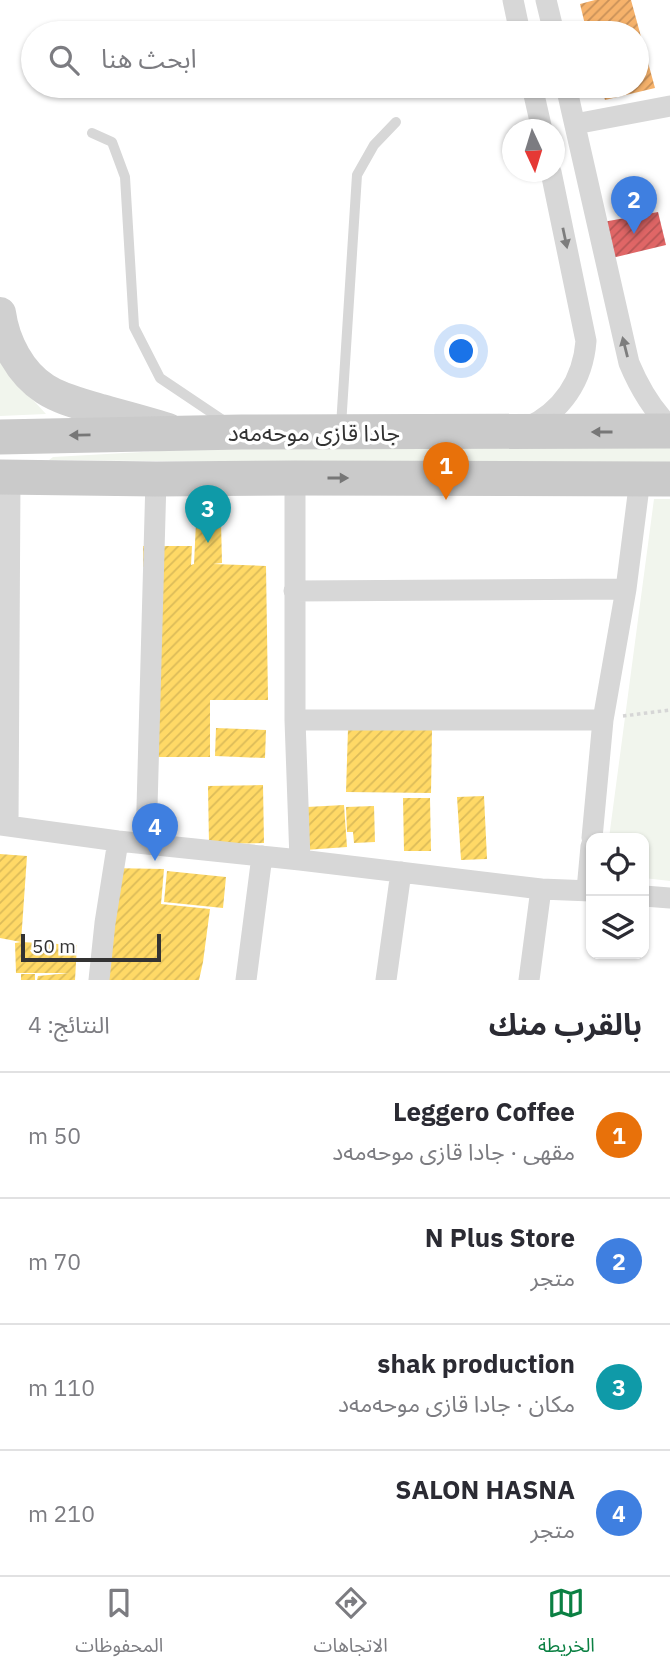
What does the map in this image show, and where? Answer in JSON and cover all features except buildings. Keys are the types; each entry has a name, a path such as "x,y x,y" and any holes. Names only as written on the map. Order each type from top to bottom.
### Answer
{"main road":[{"name":"جادا قازی موحەمەد","path":"0,437 241,432 670,429"},
{"name":"جادا قازی موحەمەد","path":"5,477 655,479"}],"street":[{"path":"513,0 517,21"},
{"path":"546,0 551,21"},
{"path":"535,98 540,119"},
{"path":"569,98 627,354 635,378 652,407 670,429"},
{"path":"575,124 670,106"},
{"path":"518,432 540,421 559,406 569,393 584,357 586,341 553,182"},
{"path":"576,294 611,287"},
{"path":"0,313 12,352 44,389 64,399 183,433"},
{"path":"5,477 4,826 541,889 586,891"},
{"path":"295,478 295,720 300,860"},
{"path":"146,844 156,479"},
{"path":"592,833 603,720 626,589 655,479"},
{"path":"294,591 626,589"},
{"path":"295,720 603,720"},
{"path":"99,980 118,841"},
{"path":"246,980 262,856"},
{"path":"386,980 401,873"},
{"path":"529,980 541,889"},
{"path":"649,896 670,898"}],"lane":[{"path":"340,432 357,175 374,145 396,122"},
{"path":"92,133 111,142 125,177 134,327 160,378 241,432"}],"path":[{"path":"603,720 670,710"}],"shaded area":[{"path":"0,347 11,376 46,414 0,416"},
{"path":"670,445 670,466 49,460 53,457 214,448"},
{"path":"654,499 670,499 670,881 649,879 649,833 610,833"}],"place":[{"name":"N Plus Store","path":"634,234"},
{"name":"Leggero Coffee","path":"446,500"},
{"name":"shak production","path":"208,543"},
{"name":"SALON HASNA","path":"155,861"}]}
